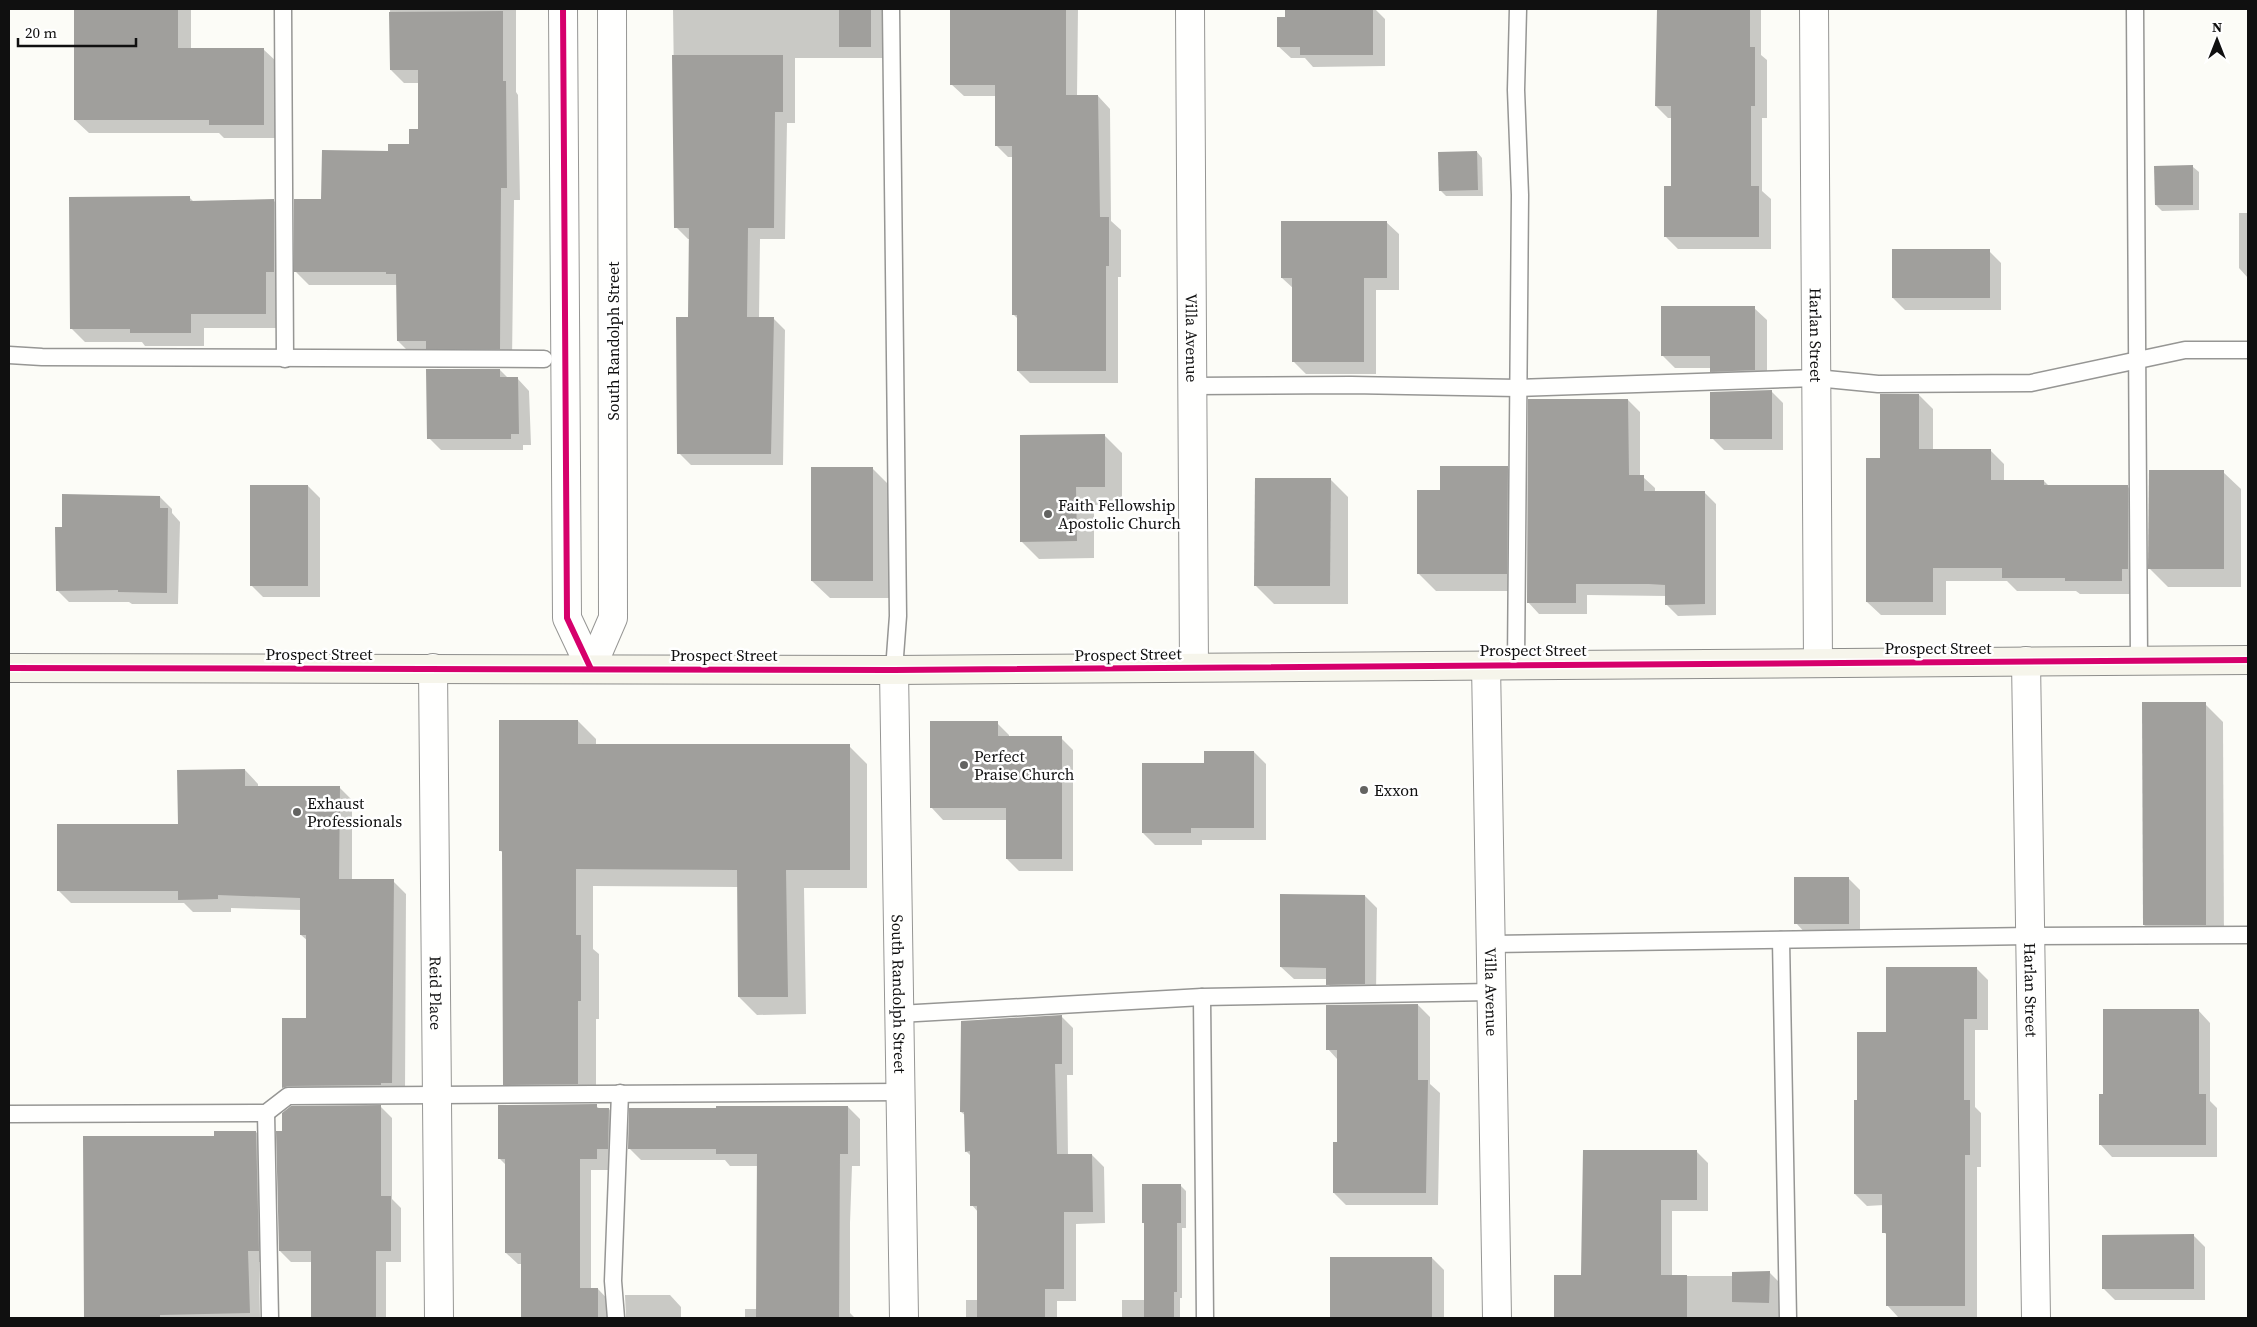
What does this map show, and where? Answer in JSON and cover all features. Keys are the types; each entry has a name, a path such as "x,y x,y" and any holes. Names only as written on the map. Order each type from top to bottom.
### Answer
{"main road":[{"name":"Prospect Street","path":"9,668 894,670 1486,664 2248,660"}],"street":[{"path":"563,9 567,618 591,669"},
{"name":"South Randolph Street","path":"591,669 613,618 612,9"},
{"name":"Villa Avenue","path":"1190,9 1194,667"},
{"name":"Harlan Street","path":"1814,9 1818,662"},
{"name":"Harlan Street","path":"2026,661 2036,1318"},
{"name":"Villa Avenue","path":"1486,664 1497,1318"},
{"name":"Reid Place","path":"433,668 439,1318"},
{"name":"South Randolph Street","path":"894,670 904,1318"}],"lane":[{"path":"284,9 285,359"},
{"path":"891,9 898,616 894,670"},
{"path":"1516,664 1520,195 1516,90 1518,9"},
{"path":"2136,9 2139,661"},
{"path":"1192,386 1351,385 1518,388 1816,378 1878,384 2031,383 2185,350 2248,350"},
{"path":"9,356 42,358 544,359"},
{"path":"1491,944 2030,936 2248,935"},
{"path":"1781,940 1788,1318"},
{"path":"899,1014 1202,997 1492,992"},
{"path":"1202,997 1205,1318"},
{"path":"9,1114 266,1114 288,1096 900,1092"},
{"path":"616,1318 613,1281 620,1093"},
{"path":"266,1114 270,1318"}],"building":[{"path":"74,9 178,9 178,48 264,48 264,125 209,125 209,120 74,120"},
{"path":"839,9 871,9 871,47 839,47"},
{"path":"950,9 1066,9 1066,95 1098,95 1100,217 1109,217 1109,266 1106,266 1106,371 1017,371 1017,315 1012,315 1012,146 995,146 995,85 950,85"},
{"path":"1285,9 1373,9 1373,55 1300,55 1300,47 1277,47 1277,17 1285,17"},
{"path":"1657,9 1750,9 1750,47 1755,47 1755,106 1751,106 1751,186 1759,186 1759,237 1664,237 1664,186 1671,186 1671,106 1655,106"},
{"path":"503,11 503,81 506,81 507,188 501,188 500,349 426,349 426,341 397,341 396,274 386,274 386,272 294,272 294,199 321,199 322,150 388,151 388,144 409,144 409,129 418,129 418,70 390,70 389,12"},
{"path":"672,55 783,55 783,112 775,112 774,228 748,228 747,317 774,317 771,454 677,454 676,317 688,317 689,228 674,228"},
{"path":"1477,151 1478,190 1439,191 1438,152"},
{"path":"2193,165 2193,205 2155,205 2154,166"},
{"path":"190,196 190,201 274,199 274,272 266,272 266,314 191,314 191,333 130,333 130,329 70,329 69,197"},
{"path":"1281,221 1387,221 1387,278 1364,278 1364,362 1292,362 1292,278 1281,278"},
{"path":"1892,249 1990,249 1990,298 1892,298"},
{"path":"1661,306 1755,306 1755,370 1710,372 1710,356 1661,356"},
{"path":"426,369 500,369 500,377 518,377 519,434 511,434 511,439 427,439"},
{"path":"1772,390 1772,439 1710,439 1710,392"},
{"path":"1880,394 1919,394 1919,449 1991,449 1991,480 2044,480 2044,485 2128,485 2128,569 2122,569 2122,581 2065,581 2065,578 2002,578 2002,568 1933,568 1933,602 1866,602 1866,458 1880,458"},
{"path":"1528,399 1628,399 1629,475 1644,475 1644,491 1705,491 1705,604 1665,605 1665,585 1649,584 1576,584 1576,603 1527,603"},
{"name":"Faith Fellowship Apostolic Church","path":"1105,434 1105,487 1076,487 1077,541 1020,542 1020,435"},
{"path":"1440,466 1508,466 1507,574 1417,574 1417,490 1440,490"},
{"path":"811,467 873,467 873,581 811,581"},
{"path":"2149,470 2224,470 2224,569 2148,569"},
{"path":"1255,478 1331,478 1330,586 1254,586"},
{"path":"250,485 308,485 308,586 250,586"},
{"path":"62,494 160,496 160,508 168,508 167,593 118,592 118,590 56,591 55,527 62,527"},
{"path":"2142,702 2206,702 2206,925 2143,925"},
{"path":"499,720 578,720 578,744 850,744 850,870 786,870 788,997 738,997 737,870 576,869 576,935 581,935 581,1001 578,1001 578,1084 503,1085 502,851 499,851"},
{"path":"930,721 998,721 998,736 1062,736 1062,859 1006,859 1006,808 930,808"},
{"path":"1204,751 1254,751 1254,828 1191,828 1191,833 1142,833 1142,763 1204,763"},
{"path":"245,769 245,786 340,786 339,879 394,879 392,1083 381,1083 381,1085 288,1086 282,1088 282,1018 306,1018 306,935 300,935 300,898 218,895 218,899 178,900 178,891 57,891 57,824 178,824 177,770"},
{"path":"1794,877 1849,877 1849,924 1794,924"},
{"path":"1280,894 1365,895 1365,984 1326,985 1326,968 1280,967"},
{"path":"1886,967 1977,967 1977,1019 1964,1019 1964,1100 1970,1100 1970,1155 1965,1155 1965,1306 1886,1306 1886,1233 1882,1233 1882,1194 1854,1194 1854,1100 1857,1100 1857,1032 1886,1032"},
{"path":"1418,1004 1418,1080 1428,1080 1426,1193 1333,1193 1333,1142 1337,1142 1337,1050 1326,1050 1326,1005"},
{"path":"2103,1009 2199,1009 2199,1094 2206,1094 2206,1145 2099,1145 2099,1094 2103,1094"},
{"path":"1062,1015 1062,1064 1055,1064 1057,1154 1092,1154 1093,1212 1064,1212 1064,1289 1045,1289 1045,1318 977,1318 977,1206 970,1206 970,1151 965,1152 964,1112 960,1112 961,1021"},
{"path":"597,1104 597,1108 609,1108 608,1149 597,1149 597,1159 580,1159 580,1288 598,1288 598,1318 521,1318 521,1253 505,1253 505,1159 498,1159 498,1105"},
{"path":"381,1105 381,1196 391,1196 391,1251 376,1251 376,1318 311,1318 311,1251 279,1251 276,1131 282,1131 282,1113 291,1106"},
{"path":"716,1106 848,1106 848,1154 840,1154 839,1318 756,1318 757,1154 716,1154 716,1149 628,1149 629,1108 716,1108"},
{"path":"214,1131 256,1131 259,1251 248,1251 250,1313 160,1315 160,1318 84,1318 83,1136 214,1136"},
{"path":"1583,1150 1697,1150 1697,1200 1661,1200 1661,1275 1687,1275 1687,1318 1554,1318 1554,1275 1581,1275"},
{"path":"1142,1184 1181,1184 1181,1223 1177,1223 1177,1292 1174,1292 1174,1318 1144,1318"},
{"path":"2194,1234 2194,1289 2102,1289 2102,1235"},
{"path":"1330,1257 1432,1257 1432,1317 1330,1317"},
{"path":"1770,1271 1769,1303 1732,1302 1732,1272"}],"cycle path":[{"path":"563,9 567,618 591,669"},
{"path":"9,668 894,670 2248,660"}],"place":[{"name":"Faith Fellowship Apostolic Church","path":"1048,514"},
{"name":"Perfect Praise Church","path":"964,765"},
{"name":"Exxon","path":"1364,790"},
{"name":"Exhaust Professionals","path":"297,812"}]}
